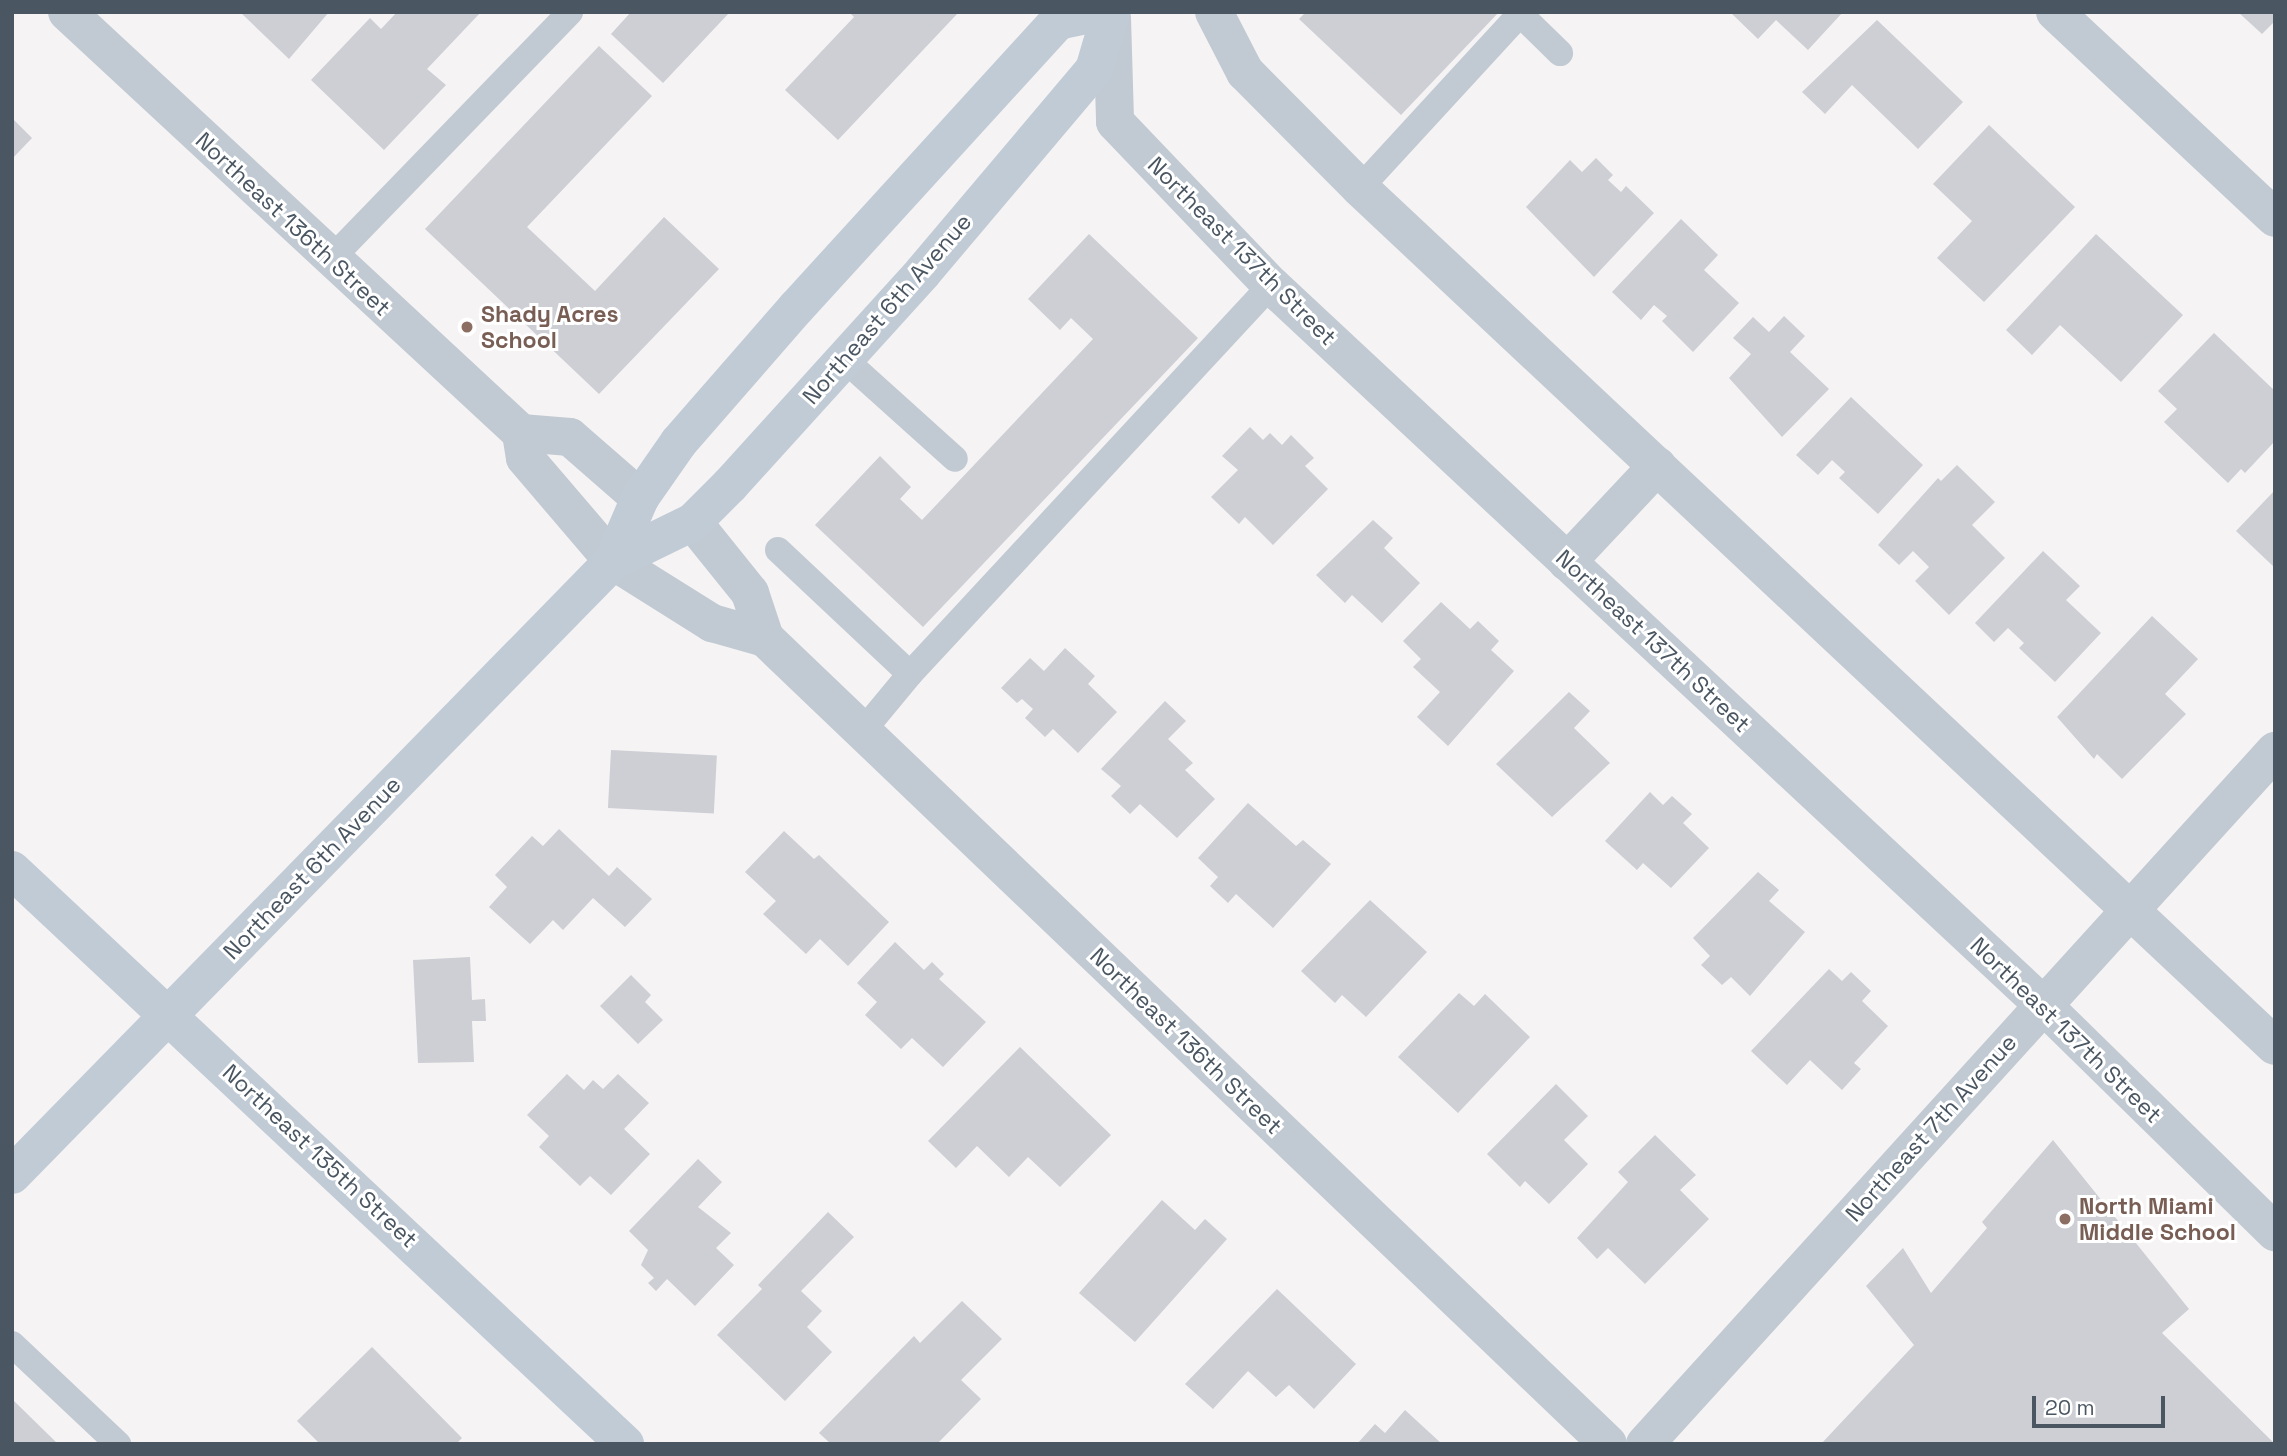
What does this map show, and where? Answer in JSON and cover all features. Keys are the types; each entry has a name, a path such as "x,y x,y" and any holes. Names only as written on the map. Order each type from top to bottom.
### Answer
{"main road":[{"name":"Northeast 6th Avenue","path":"613,561 640,498 679,442 1053,17 1101,12"},
{"name":"Northeast 6th Avenue","path":"12,1175 613,561 693,522 844,359 1094,70 1112,12"},
{"name":"Northeast 135th Street","path":"12,870 170,1014 625,1444"}],"street":[{"name":"Northeast 136th Street","path":"67,12 330,260 521,433 525,458 613,561 712,623 765,638"},
{"name":"Northeast 137th Street","path":"1112,12 1115,122 1270,285 2043,1005 2275,1232"},
{"path":"1213,12 1245,72 1360,188 2131,908 2275,1046"},
{"path":"2055,12 2275,218"},
{"path":"521,433 570,437 640,498"},
{"path":"1567,562 1657,466"},
{"name":"Northeast 136th Street","path":"693,522 750,593 765,638 1608,1444"},
{"name":"Northeast 7th Avenue","path":"1645,1444 2275,751"}],"lane":[{"path":"330,260 569,12"},
{"path":"1360,188 1520,15 1560,53"},
{"path":"862,732 910,674 1270,285"},
{"path":"844,359 955,459"},
{"path":"778,550 910,674"},
{"path":"12,1344 118,1444"}],"building":[{"path":"240,12 329,12 289,59"},
{"path":"397,12 481,12 427,69 446,85 384,150 311,80 370,18 381,29"},
{"path":"631,12 730,12 663,83 611,34"},
{"path":"849,12 958,13 838,140 785,90 854,17"},
{"path":"1306,12 1499,12 1401,115 1299,19"},
{"path":"1730,12 1843,12 1808,50 1776,20 1758,39"},
{"path":"2238,12 2275,12 2275,21 2262,34"},
{"path":"1877,20 1963,102 1918,149 1852,85 1825,114 1802,92"},
{"path":"599,46 652,96 527,227 595,291 664,217 719,269 599,394 425,229"},
{"path":"12,118 32,138 12,159"},
{"path":"1989,125 2075,207 1984,302 1937,258 1972,221 1933,184"},
{"path":"1596,158 1613,175 1608,180 1621,192 1626,186 1654,213 1594,277 1526,207 1570,160 1582,172"},
{"path":"1681,219 1718,255 1704,270 1739,303 1693,352 1662,321 1667,316 1654,305 1641,320 1612,292"},
{"path":"1089,234 1198,338 923,627 815,525 880,456 911,487 900,499 922,520 1093,339 1071,318 1060,330 1028,299"},
{"path":"2096,234 2183,315 2121,382 2060,325 2032,355 2006,330"},
{"path":"1784,316 1805,336 1790,352 1829,389 1782,437 1729,378 1751,354 1733,338 1753,317 1769,332"},
{"path":"2214,333 2275,391 2275,441 2245,473 2241,469 2228,483 2164,422 2177,409 2158,391"},
{"path":"1851,397 1923,465 1878,514 1839,478 1845,472 1832,460 1818,475 1796,455"},
{"path":"1250,427 1263,440 1270,433 1282,445 1291,435 1314,458 1305,466 1328,489 1273,545 1245,517 1239,524 1211,497 1238,470 1222,456"},
{"path":"1957,465 1995,502 1972,525 2005,558 1949,615 1915,581 1929,567 1913,551 1899,565 1878,545 1938,478 1941,481"},
{"path":"2275,490 2275,568 2236,531"},
{"path":"1373,520 1393,538 1384,548 1420,583 1382,623 1352,595 1345,603 1316,575"},
{"path":"2043,551 2080,586 2066,600 2101,633 2055,682 2019,648 2024,643 2008,628 1994,642 1975,623"},
{"path":"1441,602 1470,629 1478,621 1499,641 1491,650 1514,671 1448,746 1417,717 1440,692 1413,667 1421,659 1403,641"},
{"path":"2152,616 2198,659 2165,694 2186,714 2122,779 2097,754 2094,759 2057,717"},
{"path":"1065,648 1095,676 1088,684 1117,712 1078,753 1053,729 1045,737 1025,718 1033,709 1022,699 1017,703 1001,688 1030,658 1044,671"},
{"path":"1569,692 1590,711 1574,728 1610,763 1552,817 1496,764"},
{"path":"1165,701 1186,721 1168,739 1193,763 1185,770 1215,799 1177,838 1140,804 1130,814 1111,796 1121,786 1101,769"},
{"path":"611,750 717,756 714,813 608,808"},
{"path":"1650,792 1663,805 1672,796 1692,814 1683,823 1709,848 1671,888 1643,863 1637,870 1605,841"},
{"path":"1248,803 1296,846 1303,840 1331,864 1273,928 1236,894 1228,903 1210,886 1218,877 1198,858"},
{"path":"559,829 609,876 617,867 652,899 625,927 593,898 563,930 553,920 530,944 489,907 507,887 495,875 532,836 543,846"},
{"path":"784,831 814,859 819,855 889,922 848,966 820,939 806,954 763,914 776,901 745,872"},
{"path":"1758,872 1779,890 1769,901 1805,932 1750,996 1731,977 1722,985 1701,965 1710,956 1693,938"},
{"path":"1370,900 1427,952 1366,1017 1342,995 1335,1003 1301,971"},
{"path":"895,942 924,970 932,962 944,974 939,979 986,1022 943,1067 912,1038 901,1049 865,1015 877,1002 857,983"},
{"path":"470,957 472,1000 485,999 486,1021 472,1021 474,1062 418,1063 413,960"},
{"path":"1829,969 1842,981 1851,972 1871,991 1862,1001 1888,1026 1854,1063 1861,1069 1842,1090 1810,1060 1787,1085 1751,1051"},
{"path":"631,975 651,995 645,1002 663,1020 638,1044 600,1006"},
{"path":"1459,993 1474,1006 1485,994 1530,1037 1458,1113 1398,1057"},
{"path":"1020,1047 1111,1135 1060,1187 1028,1157 1009,1177 977,1146 956,1168 928,1141"},
{"path":"567,1074 584,1090 593,1080 603,1089 618,1074 649,1103 624,1129 650,1154 611,1195 590,1176 580,1186 539,1147 549,1136 527,1115"},
{"path":"1556,1084 1588,1116 1564,1140 1588,1164 1549,1204 1525,1181 1520,1187 1487,1154"},
{"path":"1655,1135 1696,1175 1680,1190 1709,1219 1645,1284 1608,1248 1597,1259 1577,1238 1628,1182 1618,1172"},
{"name":"North Miami Middle School","path":"2053,1140 2189,1309 2162,1333 2275,1444 1821,1444 1914,1345 1866,1286 1903,1248 1931,1293 1987,1228 1982,1222"},
{"path":"698,1159 722,1182 698,1207 731,1233 716,1248 734,1265 695,1306 667,1279 656,1291 648,1283 654,1278 641,1265 648,1250 629,1231"},
{"path":"1162,1200 1195,1230 1205,1219 1227,1239 1135,1342 1079,1293"},
{"path":"828,1212 854,1237 801,1291 822,1311 807,1327 832,1352 785,1401 717,1335 762,1289 758,1285"},
{"path":"1277,1289 1356,1364 1314,1409 1289,1385 1276,1397 1248,1371 1213,1409 1185,1384"},
{"path":"962,1301 1002,1339 961,1380 981,1399 937,1444 831,1444 819,1433 914,1336 920,1343"},
{"path":"372,1347 462,1438 456,1444 320,1444 297,1421"},
{"path":"12,1399 58,1444 12,1444"},
{"path":"1405,1410 1442,1444 1357,1444 1375,1424 1385,1433"}],"place":[{"name":"Shady Acres School","path":"467,327"},
{"name":"North Miami Middle School","path":"2065,1219"}]}
